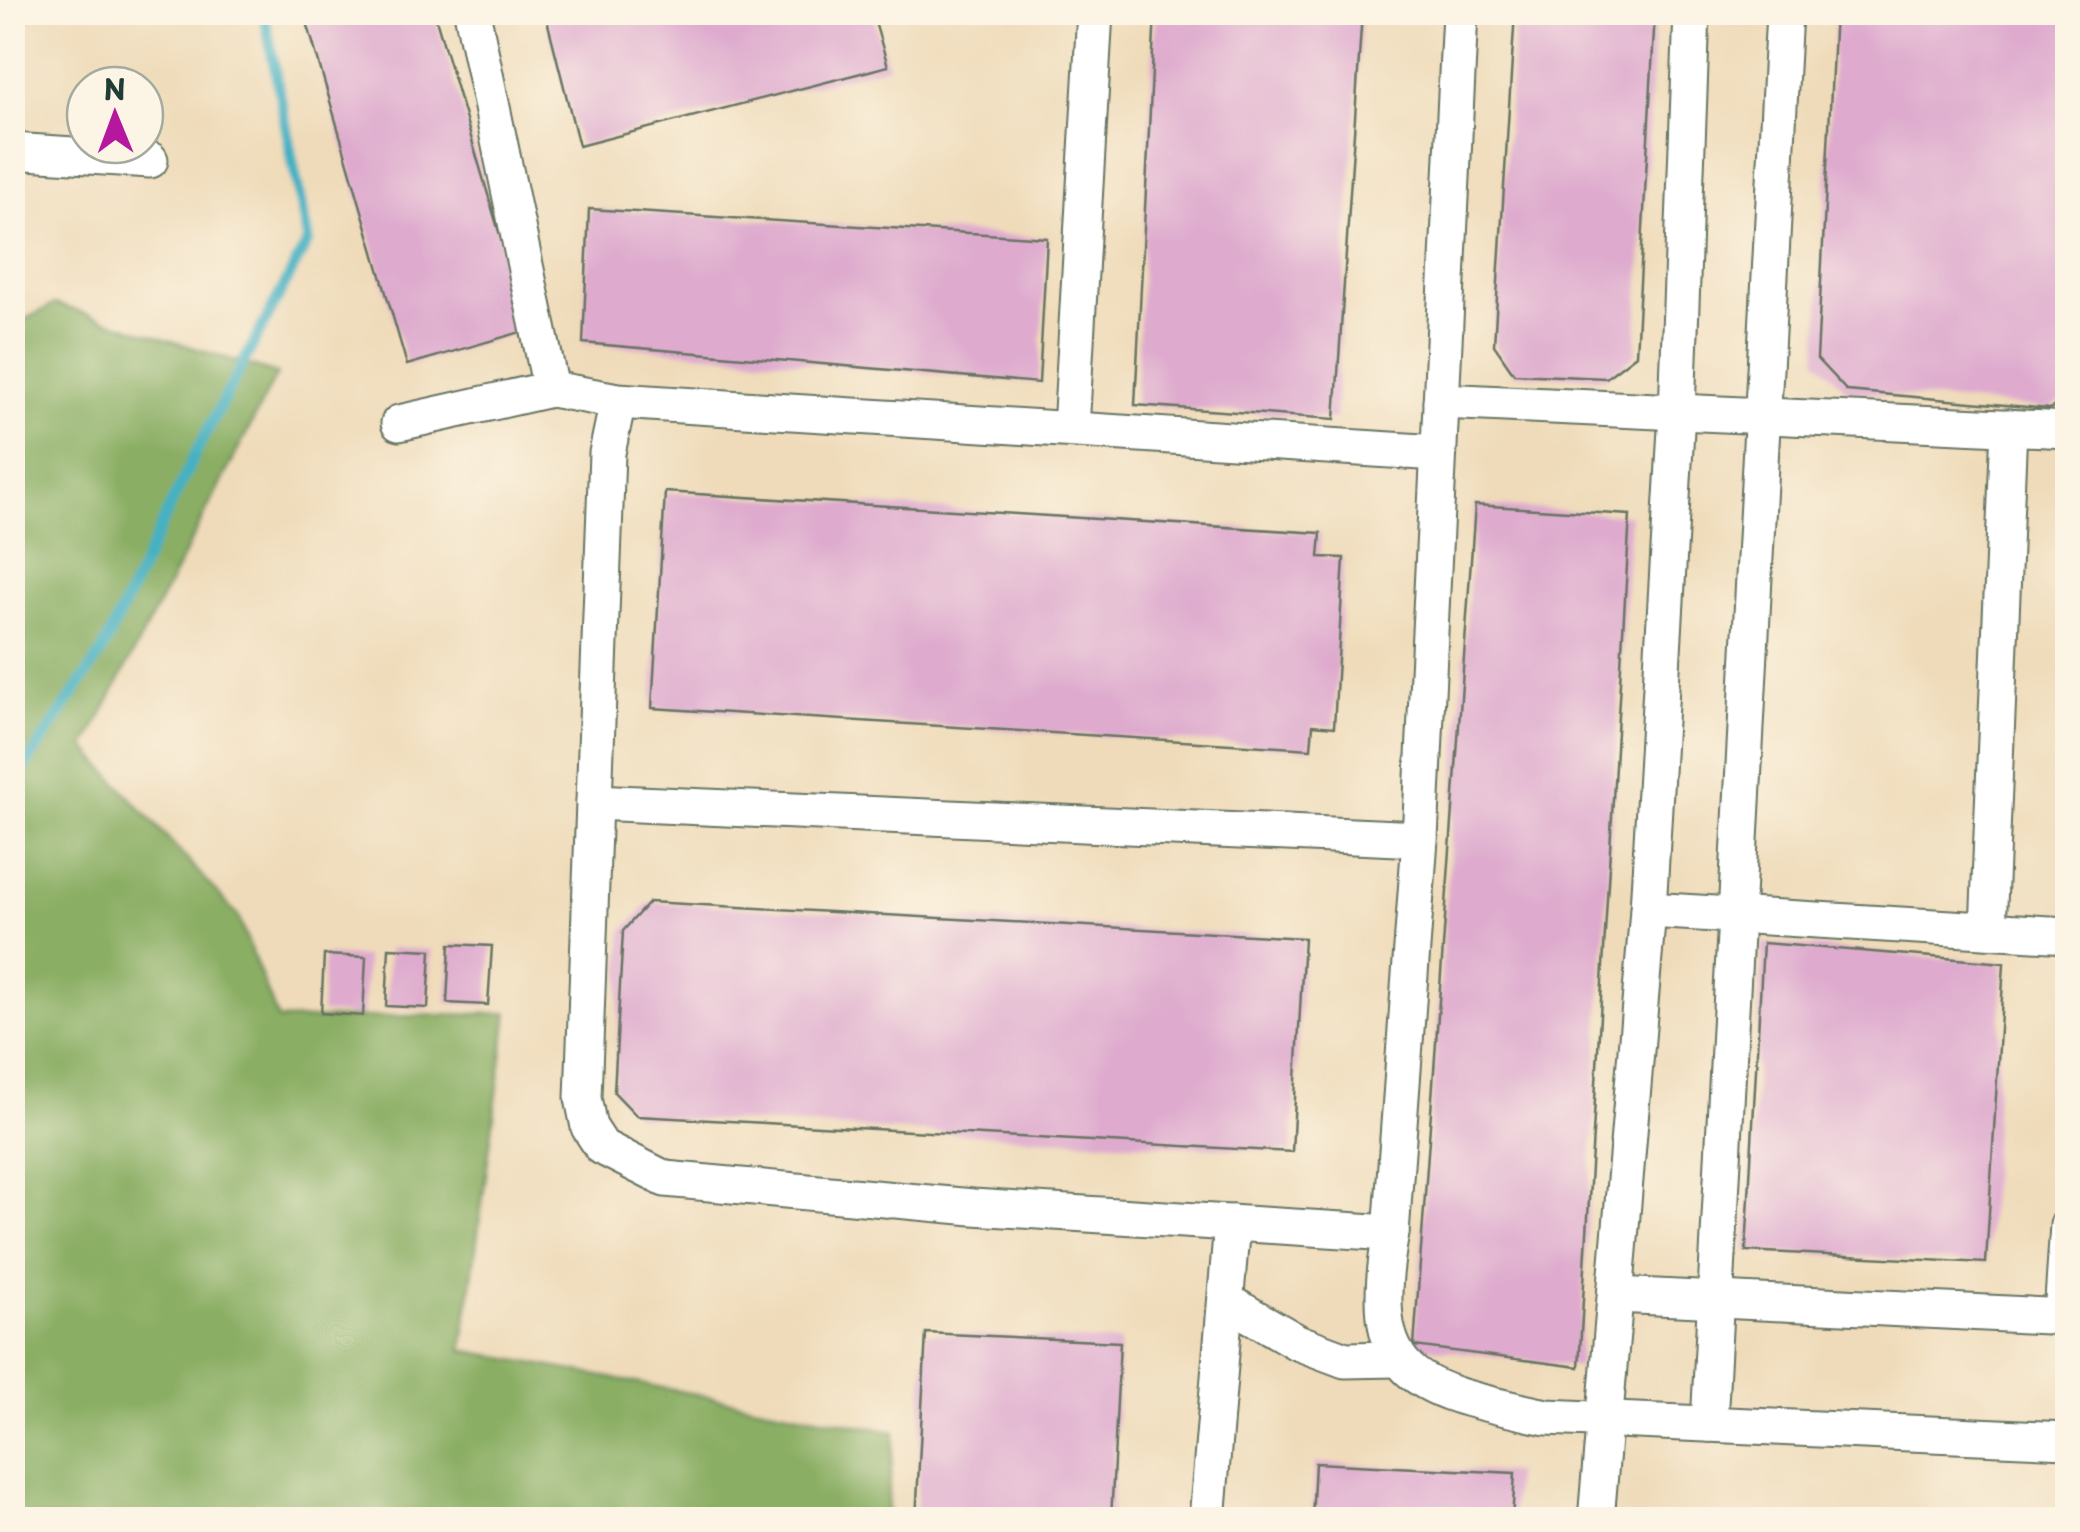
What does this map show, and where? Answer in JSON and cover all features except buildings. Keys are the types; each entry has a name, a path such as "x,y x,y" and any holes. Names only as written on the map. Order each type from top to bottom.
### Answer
{"lane":[{"path":"472,12 551,389"},
{"path":"1071,429 1096,12"},
{"path":"1460,12 1420,839 1391,1233 1382,1280 1383,1319 1397,1359 1428,1386 1546,1417 2068,1440"},
{"path":"1596,1520 1648,910 1677,412 1692,12"},
{"path":"1709,1424 1784,12"},
{"path":"12,151 65,154"},
{"path":"399,423 551,389 618,401 1438,454"},
{"path":"618,401 607,453 583,1098 590,1127 602,1147 665,1180 973,1207 1391,1233"},
{"path":"1440,402 2068,430"},
{"path":"1988,930 2009,427"},
{"path":"594,802 1420,839"},
{"path":"1648,910 2068,935"},
{"path":"1207,1520 1232,1223"},
{"path":"1616,1295 2065,1317 2068,1226"},
{"path":"1226,1300 1297,1342 1345,1360 1397,1359"}],"green space":[{"path":"55,304 277,374 85,747 238,916 278,1020 508,1013 462,1350 895,1432 886,1519 13,1519 12,326"}],"waterway":[{"path":"12,786 103,650 196,452 308,241 264,12"}]}
